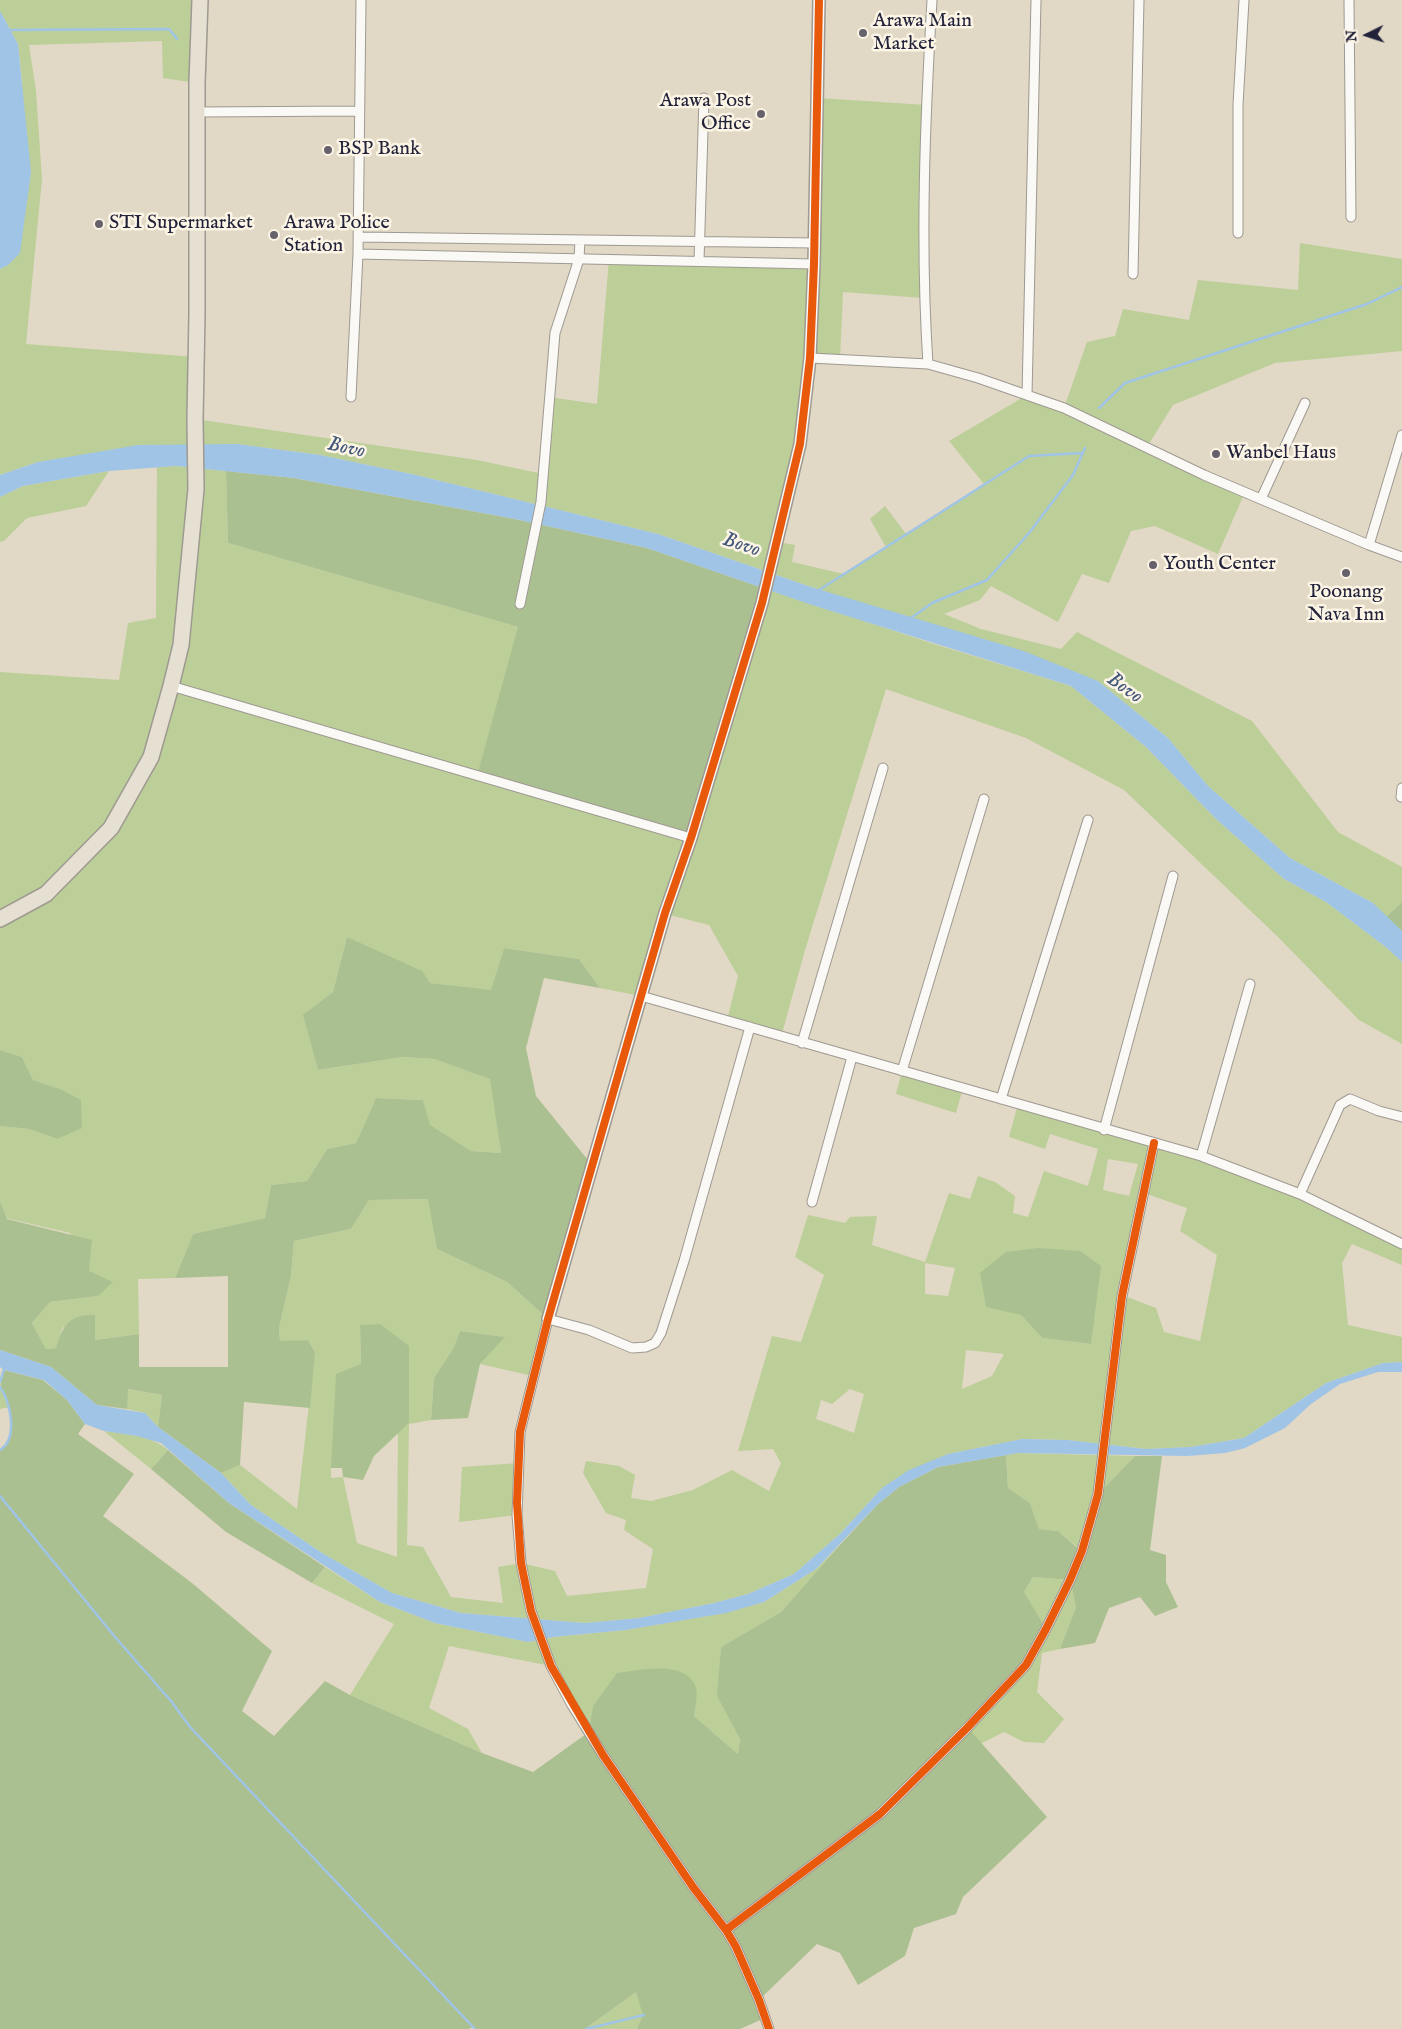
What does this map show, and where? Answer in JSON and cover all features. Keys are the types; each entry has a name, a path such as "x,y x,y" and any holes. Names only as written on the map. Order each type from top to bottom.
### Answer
{"main road":[{"path":"0,919 46,894 111,828 151,757 181,645 196,489 197,112 200,0"}],"street":[{"path":"351,397 358,254 358,111 361,0"},
{"path":"769,2029 759,2000 736,1947 726,1930 693,1887 603,1755 564,1689 543,1648 531,1611 521,1563 517,1515 520,1432 548,1319 665,914 691,838 762,603 800,444 810,358 815,244 820,0"},
{"path":"928,364 924,298 926,105 932,0"},
{"path":"1027,395 1036,0"},
{"path":"1133,274 1139,0"},
{"path":"1238,233 1238,105 1244,0"},
{"path":"1349,0 1351,217"},
{"path":"699,261 704,98"},
{"path":"197,112 358,111"},
{"path":"358,237 815,244"},
{"path":"520,604 541,502 555,333 579,259 580,240"},
{"path":"358,254 814,264"},
{"path":"810,358 928,364 1027,395 1064,408 1204,475 1402,558"},
{"path":"1261,499 1304,403"},
{"path":"1369,545 1402,435"},
{"path":"171,686 691,838"},
{"path":"802,1043 883,768"},
{"path":"902,1071 984,799"},
{"path":"1001,1099 1088,820"},
{"path":"1104,1130 1173,876"},
{"path":"1201,1156 1250,984"},
{"path":"641,996 1104,1130 1201,1156 1300,1194 1402,1244"},
{"path":"548,1319 589,1330 632,1348 646,1347 654,1343 666,1319 684,1261 750,1027"},
{"path":"812,1202 852,1057"},
{"path":"1300,1194 1340,1105 1350,1099 1379,1111 1402,1117"},
{"path":"726,1930 880,1814 968,1728 1026,1665 1058,1605 1082,1551 1098,1494 1122,1296 1154,1143"}],"green space":[{"path":"0,0 200,0 197,83 163,78 162,41 29,45 36,91 42,179 26,344 195,357 195,419 477,460 543,474 549,397 597,404 609,259 814,264 819,98 926,105 923,298 843,292 840,359 810,358 777,542 795,545 792,562 844,574 886,547 870,519 885,506 906,534 984,484 949,441 1027,395 1064,408 1087,342 1115,336 1123,309 1189,320 1198,280 1298,290 1300,243 1402,259 1402,351 1275,363 1173,405 1147,447 1245,492 1218,554 1155,526 1131,531 1109,583 1082,574 1058,622 991,586 980,600 944,614 981,629 1061,649 1077,632 1252,721 1338,832 1402,867 1402,902 1386,917 1373,903 1290,858 1208,786 1168,738 1098,681 811,587 658,534 416,475 320,455 237,444 38,462 0,475 0,269 8,265 22,81 18,44 0,11"},
{"path":"176,466 226,471 228,543 518,627 766,589 1071,686 1146,747 1216,819 1284,879 1326,902 1387,948 1402,962 1402,1044 1359,1020 1278,937 1124,790 1026,738 886,689 805,950 781,1037 727,1020 738,976 709,925 666,914 641,996 600,988 579,959 504,948 491,991 430,983 347,937 333,992 304,1016 318,1070 403,1057 434,1059 491,1079 501,1153 471,1151 429,1125 423,1100 376,1098 356,1143 327,1149 307,1181 271,1185 265,1218 193,1234 175,1278 138,1279 139,1334 95,1340 63,1327 56,1348 46,1349 32,1323 50,1302 98,1296 89,1271 70,1233 6,1218 0,1201 0,1126 29,1129 57,1139 60,1089 33,1080 22,1057 0,1050 0,672 119,680 128,623 156,618 157,467"},
{"path":"109,471 86,506 27,518 4,541 0,542 0,497 23,486"},
{"path":"226,471 294,478 515,519 647,548 766,589 691,838 477,776 518,627 228,543"},
{"path":"1402,902 1402,931 1386,917"},
{"path":"347,937 422,971 430,983 491,990 504,948 579,959 600,988 544,978 526,1048 536,1096 592,1165 548,1319 507,1282 437,1249 428,1199 369,1200 351,1229 294,1241 291,1276 279,1328 280,1341 308,1340 315,1352 310,1408 244,1402 240,1465 221,1473 158,1427 162,1395 128,1389 127,1409 97,1405 51,1367 0,1350 0,1201 7,1219 92,1240 89,1271 113,1282 98,1296 50,1302 32,1323 46,1349 56,1348 61,1333 68,1322 79,1316 95,1315 95,1340 139,1334 139,1367 228,1367 228,1276 175,1278 193,1234 265,1218 271,1185 307,1181 327,1149 356,1143 376,1098 423,1100 430,1125 471,1151 501,1153 490,1079 434,1059 403,1057 318,1070 303,1015 333,992"},
{"path":"0,1050 22,1057 33,1080 60,1089 81,1100 82,1128 57,1139 29,1129 0,1126"},
{"path":"902,1071 963,1088 956,1113 896,1094"},
{"path":"1018,1104 1201,1156 1300,1194 1402,1244 1402,1265 1352,1244 1342,1263 1348,1325 1402,1337 1402,1362 1383,1363 1326,1383 1244,1438 1190,1447 1146,1449 1068,1440 1022,1439 948,1454 882,1488 841,1533 794,1574 748,1594 639,1618 585,1623 461,1613 392,1593 322,1553 251,1505 221,1473 240,1465 297,1509 315,1352 308,1340 280,1342 279,1328 291,1276 294,1241 351,1229 369,1200 429,1199 437,1249 507,1282 548,1319 533,1376 480,1364 504,1337 460,1331 453,1349 434,1378 431,1420 409,1424 407,1545 423,1547 451,1597 503,1603 498,1567 521,1563 555,1571 567,1596 646,1588 653,1549 624,1530 626,1520 606,1513 583,1473 586,1461 619,1466 635,1475 631,1498 651,1501 693,1490 732,1470 769,1491 781,1463 773,1449 738,1451 772,1336 801,1342 824,1275 795,1257 808,1215 845,1223 850,1217 877,1216 872,1245 925,1262 949,1193 970,1199 978,1176 995,1182 1015,1196 1013,1213 1028,1217 1044,1171 1088,1186 1098,1149 1050,1134 1045,1149 1009,1137","holes":["1108,1159 1138,1164 1129,1196 1103,1190","1144,1193 1187,1208 1180,1231 1217,1255 1200,1341 1164,1332 1156,1308 1122,1295","925,1263 955,1268 948,1296 925,1294","1021,1315 1091,1344 1042,1338","360,1325 409,1423 398,1433 397,1557 357,1543 343,1477 331,1478 331,1468 361,1364","966,1350 1004,1354 992,1376 962,1389","850,1389 864,1394 854,1433 816,1419 821,1400 832,1404"]},
{"path":"1038,1248 1080,1251 1101,1266 1091,1344 1042,1338 1021,1315 986,1307 980,1273 1006,1252"},
{"path":"380,1324 409,1346 409,1423 374,1456 363,1480 343,1477 342,1468 331,1468 336,1374 361,1364 360,1325"},
{"path":"460,1331 505,1337 480,1364 468,1418 431,1420 434,1378 453,1349"},
{"path":"4,1370 43,1380 67,1400 85,1424 78,1434 134,1474 103,1516 192,1583 272,1651 242,1711 274,1736 325,1681 350,1695 482,1753 533,1772 589,1732 593,1706 617,1673 662,1668 683,1673 691,1679 697,1691 694,1716 738,1754 740,1739 717,1696 721,1647 781,1612 877,1505 899,1487 938,1467 1006,1455 1008,1488 1030,1503 1039,1529 1058,1531 1081,1551 1098,1494 1135,1456 1162,1456 1150,1550 1166,1555 1166,1582 1178,1607 1155,1616 1140,1597 1109,1608 1095,1643 1060,1649 1076,1607 1070,1580 1033,1577 1024,1592 1046,1629 1026,1665 968,1728 1047,1817 963,1897 956,1914 914,1928 905,1956 858,1985 840,1953 817,1944 760,1999 765,2018 740,2029 637,2029 643,2015 636,1992 585,2029 475,2029 473,2027 469,2029 0,2029 0,1450 6,1444 11,1429 7,1401 0,1387"},
{"path":"0,1387 10,1407 0,1409"},
{"path":"127,1389 162,1395 158,1427 145,1413 127,1409"},
{"path":"104,1431 146,1438 168,1450 151,1469"},
{"path":"168,1450 229,1503 325,1567 312,1583 226,1532 151,1469"},
{"path":"1018,1453 1135,1456 1098,1494 1082,1551 1058,1531 1039,1529 1030,1503 1008,1488 1006,1455"},
{"path":"519,1463 517,1515 459,1522 462,1467"},
{"path":"838,1547 781,1612 721,1647 718,1696 740,1739 738,1754 694,1716 696,1689 589,1732 551,1666 449,1646 429,1708 468,1729 482,1753 350,1695 394,1624 312,1583 325,1567 380,1602 435,1623 528,1642 553,1637 626,1630 725,1613 764,1602 816,1569"},
{"path":"1033,1577 1070,1580 1076,1607 1060,1649 1042,1653 1037,1692 1064,1719 1044,1743 1024,1742 1004,1732 980,1744 967,1728 1024,1592"},
{"path":"636,1992 644,2015 637,2029 585,2029"}],"water":[{"path":"0,11 18,44 31,172 20,253 8,265 0,269"},
{"path":"237,444 320,455 416,475 658,534 811,587 1024,651 1098,681 1168,738 1208,786 1290,858 1373,903 1402,931 1402,962 1387,948 1326,902 1284,879 1216,819 1146,747 1071,686 809,604 647,548 515,519 294,478 176,466 109,471 23,486 0,497 0,475 38,462 138,445"},
{"path":"0,1350 51,1367 97,1405 145,1413 158,1427 221,1473 251,1505 322,1553 392,1593 461,1613 585,1623 639,1618 714,1603 748,1594 794,1574 841,1533 882,1488 909,1470 948,1454 1022,1439 1068,1440 1146,1449 1190,1447 1244,1438 1326,1383 1383,1363 1402,1362 1402,1372 1378,1372 1340,1384 1311,1404 1285,1428 1245,1448 1225,1453 1187,1456 1018,1453 938,1467 899,1487 877,1505 816,1569 764,1602 726,1613 626,1630 553,1637 528,1642 435,1623 380,1602 229,1503 161,1443 137,1436 104,1431 85,1424 67,1400 44,1380 4,1370 0,1367"}],"waterway":[{"path":"8,30 169,29 177,39"},
{"path":"1099,408 1125,383 1367,304 1402,287"},
{"path":"911,618 932,603 987,580 1029,533 1073,475 1085,448"},
{"path":"819,590 1029,456 1083,453"},
{"path":"0,1382 4,1369"},
{"path":"0,1387 7,1401 11,1420 9,1437 6,1444 0,1450"},
{"path":"0,1496 115,1637 171,1701 190,1727 475,2029"},
{"path":"586,2029 644,2015"}],"cycle path":[{"path":"769,2029 759,2000 736,1947 726,1930 693,1887 603,1755 551,1666 531,1611 521,1563 517,1503 520,1432 548,1319 665,913 691,838 762,603 800,444 810,358 814,264 819,0"},
{"path":"726,1930 880,1814 967,1728 1026,1665 1046,1629 1082,1551 1098,1494 1122,1296 1154,1143"}],"place":[{"name":"Arawa Main Market","path":"863,33"},
{"name":"Arawa Post Office","path":"761,114"},
{"name":"BSP Bank","path":"328,150"},
{"name":"STI Supermarket","path":"99,224"},
{"name":"Arawa Police Station","path":"274,235"},
{"name":"Wanbel Haus","path":"1216,454"},
{"name":"Youth Center","path":"1153,565"},
{"name":"Poonang Nava Inn","path":"1346,573"}],"water label":[{"name":"Bovo","path":"346,449"},
{"name":"Bovo","path":"741,546"},
{"name":"Bovo","path":"1124,689"}]}
